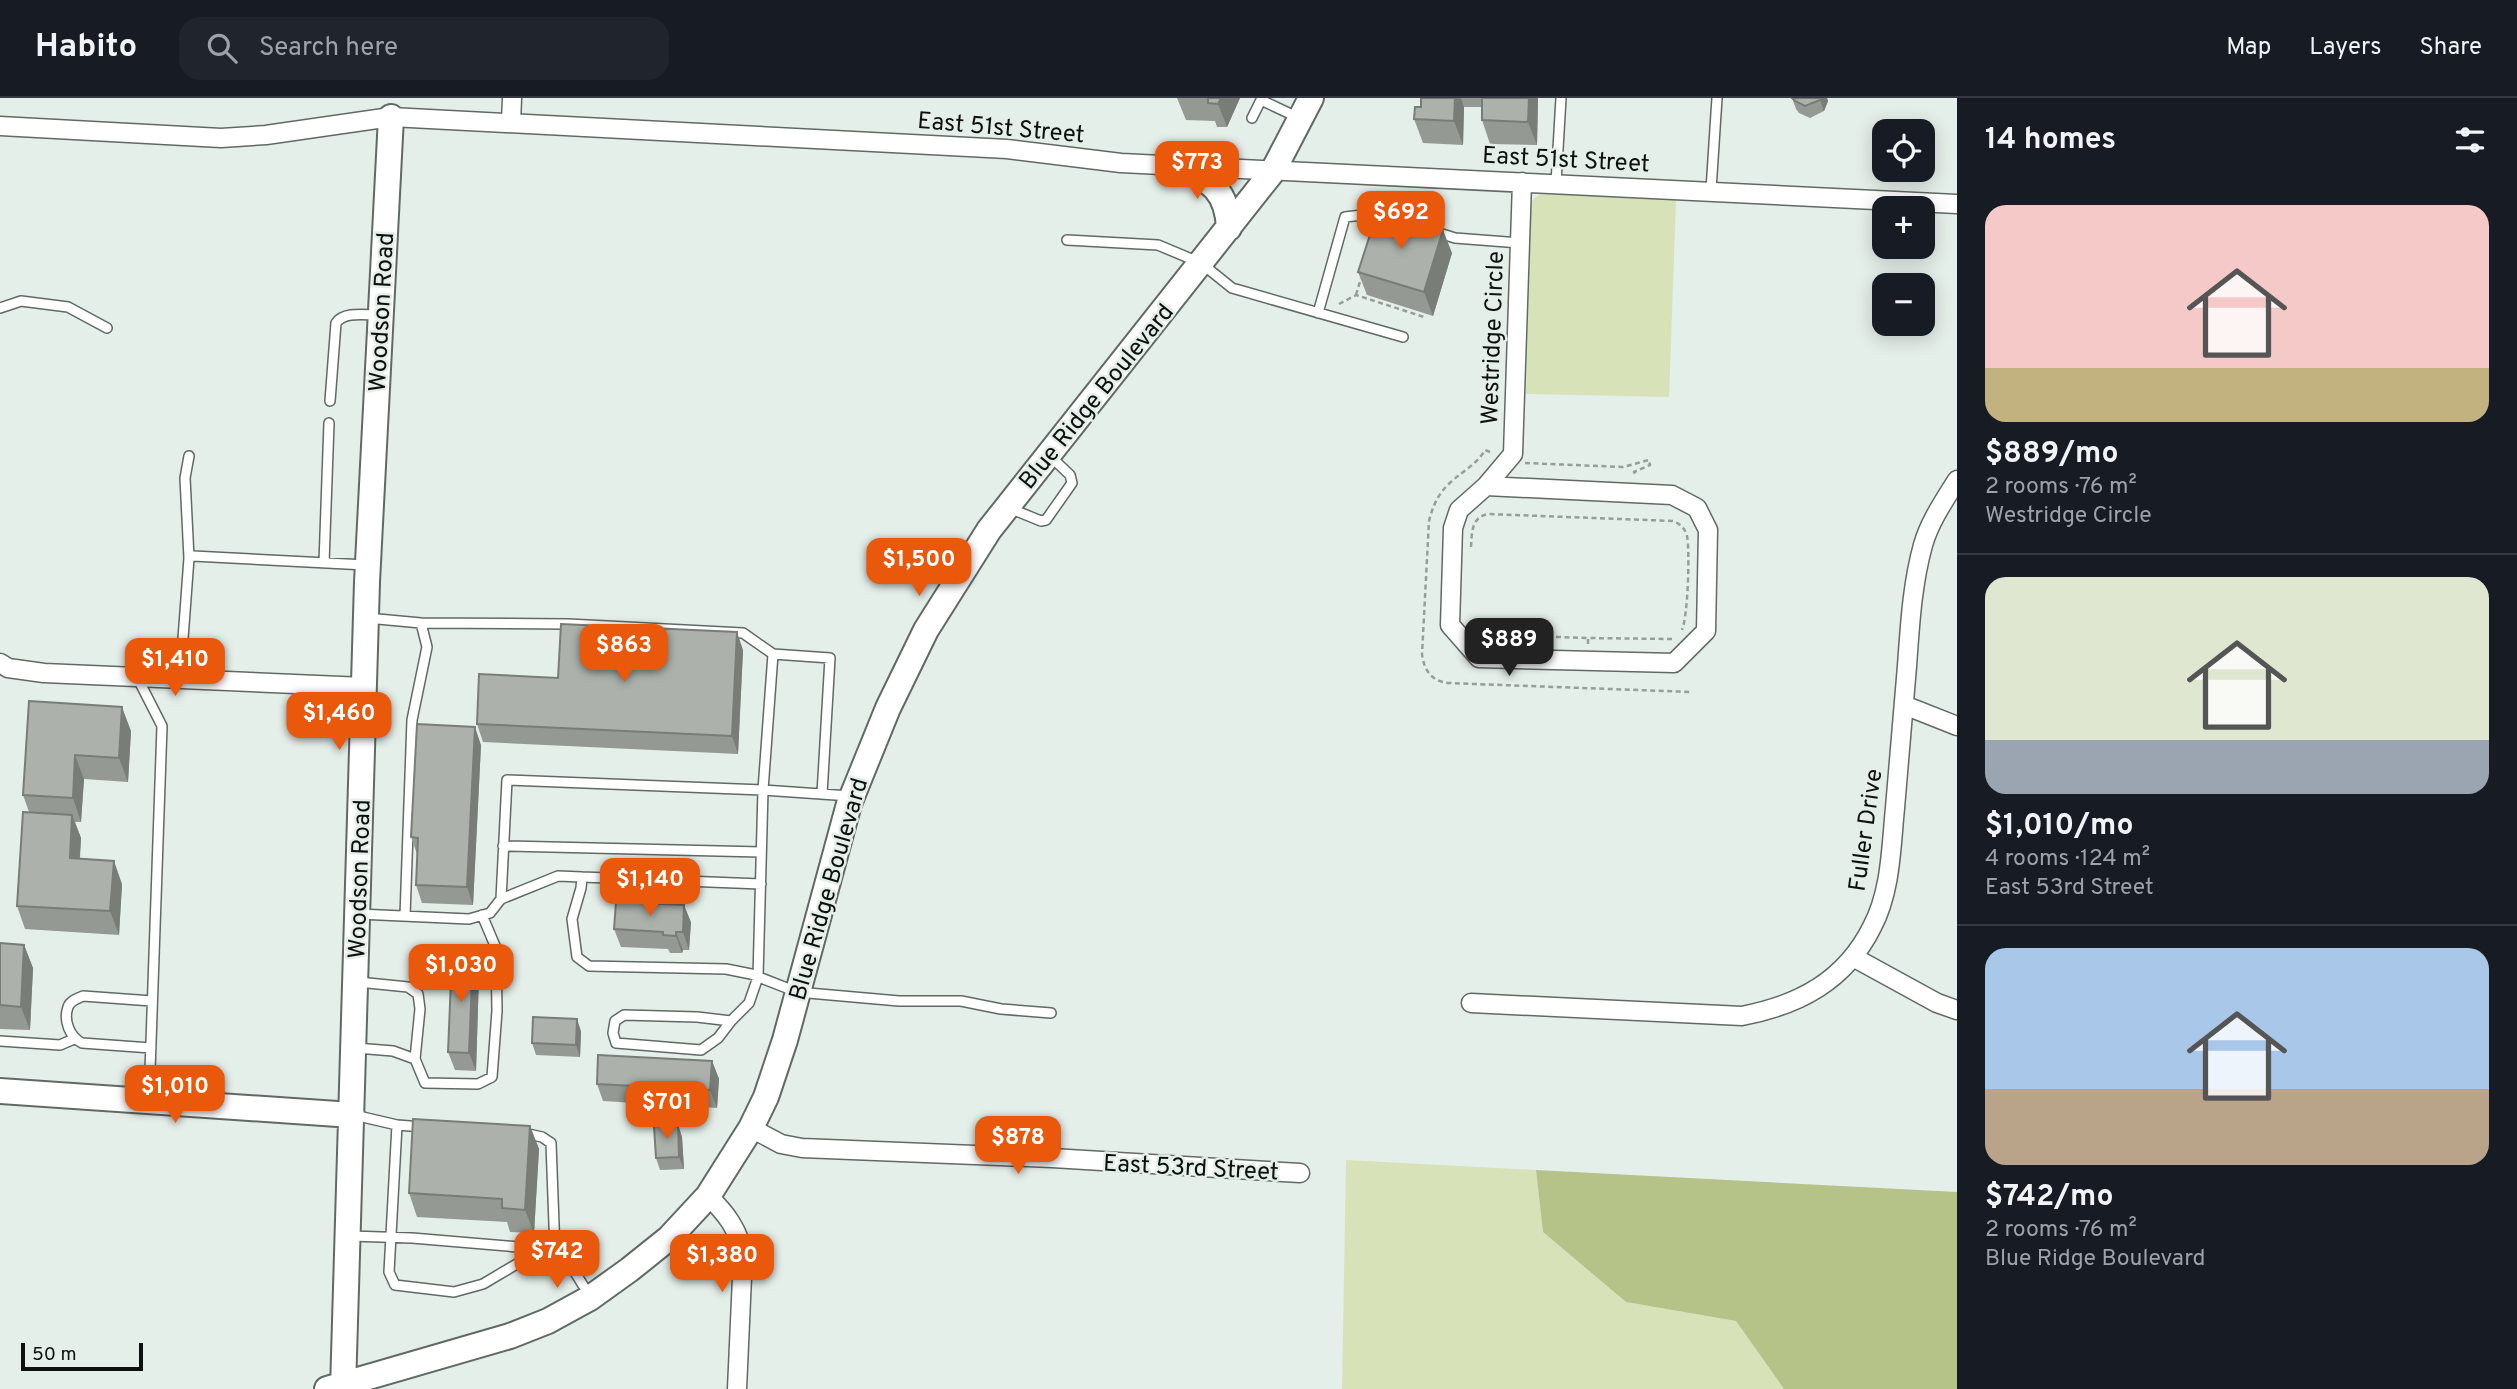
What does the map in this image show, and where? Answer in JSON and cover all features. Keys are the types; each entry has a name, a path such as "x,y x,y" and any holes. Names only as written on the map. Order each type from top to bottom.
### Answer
{"street":[{"path":"511,123 512,98"},
{"name":"Blue Ridge Boulevard","path":"338,1387 510,1336 548,1321 590,1298 669,1238 708,1196 751,1128 766,1097 785,1041 852,796 888,708 926,630 989,530 1273,171 1306,108"},
{"name":"East 51st Street","path":"0,126 221,138 266,135 391,117 1007,149 1121,163 1957,204"},
{"name":"Woodson Road","path":"338,1387 348,1236 368,565 391,117"},
{"path":"1181,166 1215,186 1224,203 1229,228"},
{"name":"Westridge Circle","path":"1486,486 1672,495 1697,508 1707,530 1706,631 1674,663 1479,658 1450,625 1453,528 1459,510 1486,486 1513,454 1522,182"},
{"name":"Fuller Drive","path":"1471,1003 1742,1016 1776,1009 1808,996 1829,981 1853,957 1873,926 1889,877 1913,592 1924,544 1936,513 1957,480"},
{"path":"0,663 8,668 44,673 364,687"},
{"path":"1904,705 1957,726"},
{"path":"1853,957 1937,1003 1957,1010"},
{"path":"0,1091 352,1115"},
{"name":"East 53rd Street","path":"751,1128 781,1144 802,1148 1052,1158 1300,1173"},
{"path":"708,1196 724,1211 740,1236 743,1255 737,1389"}],"lane":[{"path":"1556,183 1561,98"},
{"path":"1711,190 1717,98"},
{"path":"1252,118 1261,99 1306,108"},
{"path":"1318,313 1345,217 1380,213 1393,218"},
{"path":"1430,230 1455,238 1520,243"},
{"path":"1068,240 1158,245 1202,263 1232,288 1403,337"},
{"path":"0,308 21,301 68,307 107,328"},
{"path":"330,401 338,318 381,315"},
{"path":"324,563 329,424"},
{"path":"1007,507 1041,521 1046,520 1072,483 1070,475 1049,455"},
{"path":"180,679 189,558 185,478 189,456"},
{"path":"189,558 368,565"},
{"path":"366,618 421,623 568,624 743,633 774,654 830,657 822,794"},
{"path":"405,916 412,720 427,647 421,623"},
{"path":"731,1021 624,1014 615,1021 612,1033 616,1044 701,1050 718,1038 749,1003 758,977 763,790 774,654"},
{"path":"137,677 162,726 149,1101"},
{"path":"501,899 507,780 852,796"},
{"path":"503,846 761,852"},
{"path":"358,914 469,919 490,914 501,899 558,876 761,884"},
{"path":"582,877 572,919 577,957 589,967 726,969 758,977 797,992 899,1001 961,1001 1001,1009 1051,1013"},
{"path":"356,981 408,987 418,994 420,1009 415,1059 425,1083 478,1084 492,1077 497,1011 496,948 482,915"},
{"path":"151,1048 82,1043 74,1039 68,1030 68,1007 83,996 152,1001"},
{"path":"0,1041 60,1045 74,1039"},
{"path":"354,1048 393,1051 415,1059"},
{"path":"352,1115 397,1125 437,1128"},
{"path":"397,1125 390,1237 390,1272 396,1285 454,1292 483,1284 542,1249"},
{"path":"517,1132 551,1143 555,1252"},
{"path":"348,1236 390,1237 555,1252 565,1256 590,1298"}],"path":[{"path":"1356,295 1363,272"},
{"path":"1339,303 1356,295 1424,317"},
{"path":"1490,452 1485,450 1474,464 1440,493 1427,528 1423,666 1432,678 1448,683 1691,692"},
{"path":"1519,461 1528,464 1623,467 1649,460 1650,466 1634,472 1635,474"},
{"path":"1471,551 1474,523 1477,518 1488,514 1665,520 1679,524 1687,534 1688,541 1686,617 1679,636 1671,640 1496,635 1477,630"},
{"path":"1588,638 1588,646"},
{"path":"1587,680 1587,689"}],"green space":[{"path":"1542,193 1676,200 1669,397 1526,394 1531,205 1533,199"},
{"path":"1346,1160 1536,1170 1543,1232 1626,1302 1736,1321 1784,1389 1342,1389"},
{"path":"1536,1170 1957,1192 1957,1389 1784,1389 1736,1321 1626,1302 1543,1232"}],"building":[{"path":"1208,98 1221,98 1218,104 1208,103"},
{"path":"1421,98 1455,98 1454,121 1414,119 1415,107 1421,107"},
{"path":"1482,98 1529,98 1528,122 1482,120"},
{"path":"1792,98 1820,98 1820,100 1805,106"},
{"path":"1378,210 1443,230 1424,292 1358,272"},
{"path":"561,624 737,632 732,736 477,724 479,674 558,678"},
{"path":"29,701 122,707 119,758 75,755 73,798 23,795"},
{"path":"417,724 475,727 467,887 416,885 418,838 411,837"},
{"path":"23,812 72,815 70,858 114,861 110,911 17,906"},
{"path":"616,902 684,905 683,932 676,932 676,936 663,935 663,932 614,929"},
{"path":"0,943 24,945 21,1007 0,1005"},
{"path":"452,956 473,957 469,1053 448,1052"},
{"path":"533,1017 577,1019 576,1045 532,1043"},
{"path":"598,1055 712,1061 710,1090 597,1084"},
{"path":"413,1119 530,1126 525,1210 502,1208 502,1199 409,1193"},
{"path":"678,1125 679,1157 656,1158 654,1126"}]}
